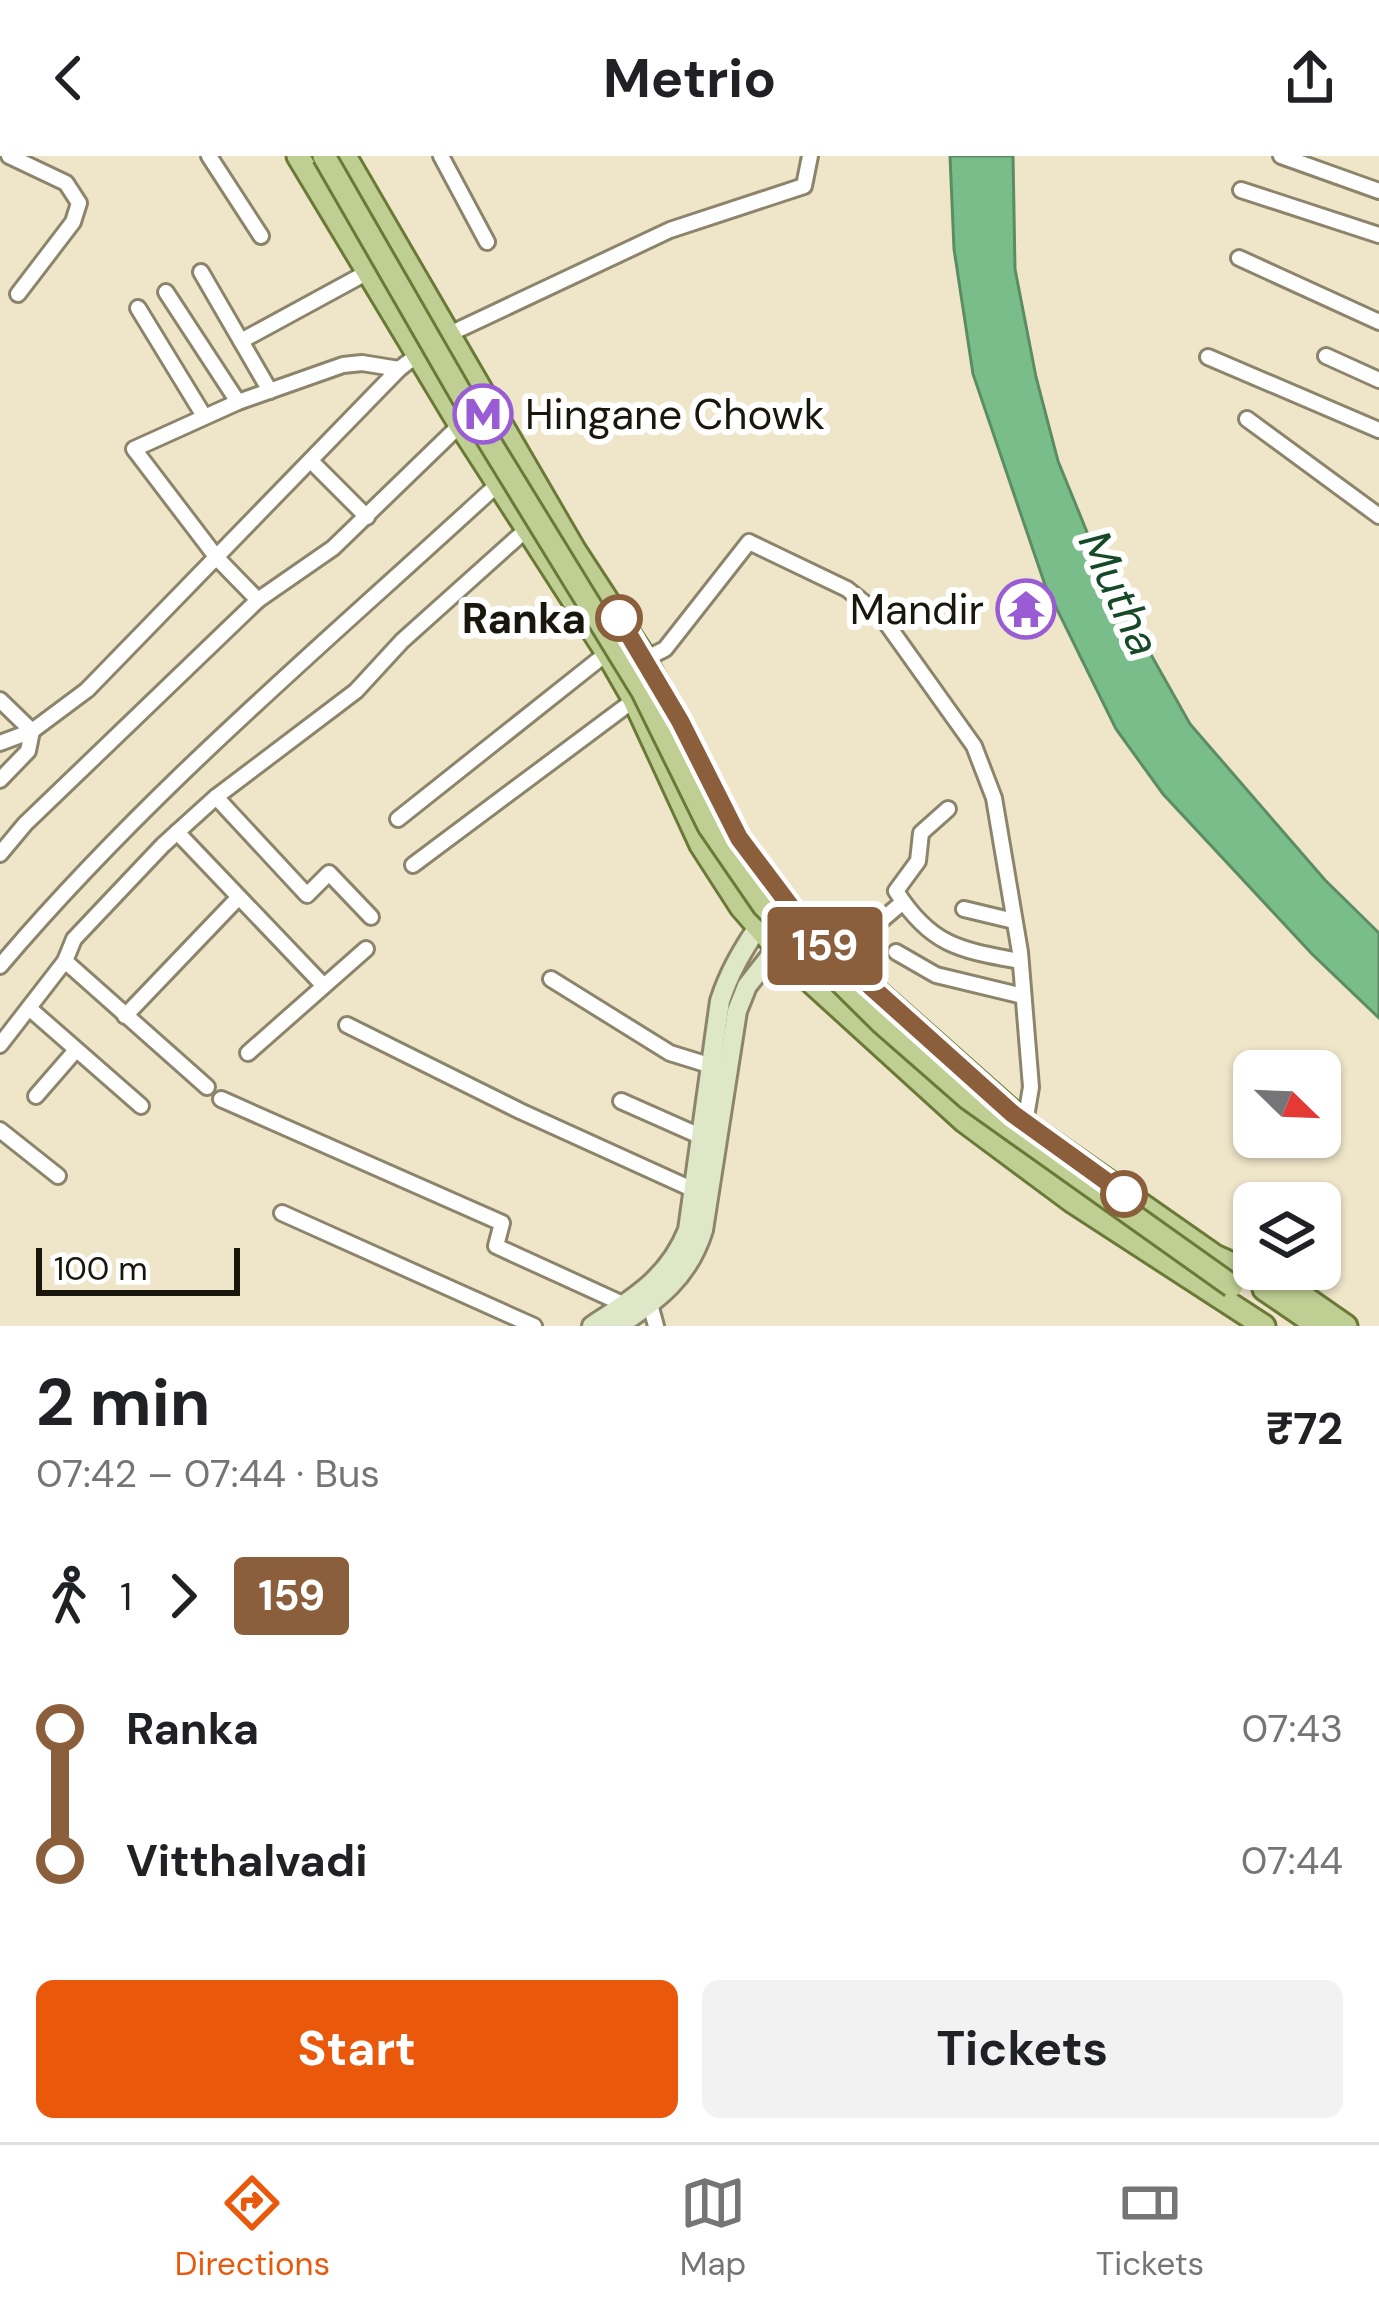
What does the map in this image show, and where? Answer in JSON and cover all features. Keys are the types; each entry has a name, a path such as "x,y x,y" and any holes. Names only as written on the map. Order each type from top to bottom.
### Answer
{"main road":[{"path":"298,156 367,272 408,362 460,425 607,653 634,700 700,845 758,927 964,1121 1073,1202 1264,1326"},
{"path":"328,156 637,662 703,794 809,931 1025,1124 1318,1326"},
{"path":"328,156 473,416 643,692 709,826 764,906 954,1087 1232,1286 1274,1326"},
{"path":"345,156 575,550 645,658 739,838"},
{"path":"1215,1256 1303,1296 1346,1326"}],"street":[{"path":"9,156 66,182 79,203 73,222 18,294"},
{"path":"209,156 261,236"},
{"path":"441,156 487,242"},
{"path":"0,743 32,731 87,690 408,362 448,333 670,230 804,186 810,156"},
{"path":"1281,156 1379,191"},
{"path":"1241,190 1379,235"},
{"path":"1239,258 1379,322"},
{"path":"201,272 270,391"},
{"path":"241,341 367,272"},
{"path":"166,292 238,402"},
{"path":"138,308 204,416"},
{"path":"1326,356 1379,380"},
{"path":"1208,357 1379,430"},
{"path":"258,600 217,558 134,449 238,402 344,365 408,362"},
{"path":"1247,418 1379,516"},
{"path":"0,854 25,824 258,600 333,548 460,425"},
{"path":"311,461 368,517"},
{"path":"0,966 53,902 201,754 499,483"},
{"path":"0,1045 65,961 74,939 177,832 356,692 402,640 527,528"},
{"path":"645,658 664,649 749,542 848,589 882,617 974,746 994,798 1020,961 1031,1088 1025,1124"},
{"path":"398,819 607,653"},
{"path":"0,700 32,731"},
{"path":"412,865 634,700"},
{"path":"0,780 28,751 32,731"},
{"path":"216,797 307,895 329,873 371,917"},
{"path":"948,809 921,832 918,861 896,891 916,922 960,950 1020,961"},
{"path":"177,832 323,985"},
{"path":"125,1016 237,898"},
{"path":"856,941 903,902"},
{"path":"964,909 1015,921"},
{"path":"617,1326 679,1280 695,1256 709,1140 712,1066 728,975 758,927 777,923 809,931"},
{"path":"248,1053 366,949"},
{"path":"896,952 935,975 1023,996"},
{"path":"592,1326 672,1264 688,1230 742,999 769,958 788,960"},
{"path":"65,961 207,1087"},
{"path":"551,979 670,1053 712,1066"},
{"path":"29,1008 141,1106"},
{"path":"347,1025 694,1190"},
{"path":"35,1096 76,1050"},
{"path":"221,1099 502,1223 496,1246 623,1304"},
{"path":"621,1102 709,1140"},
{"path":"0,1130 58,1176"},
{"path":"282,1213 534,1326"},
{"path":"650,1304 656,1326"}],"shaded area":[{"path":"950,156 1013,156 1015,269 1036,377 1058,461 1100,564 1190,724 1325,880 1379,933 1379,1018 1312,954 1163,794 1116,729 1045,585 973,374 954,249"}],"bus line":[{"name":"159","path":"619,618 680,721 739,838 809,931 1013,1114 1124,1194"}],"place":[{"name":"Hingane Chowk","path":"483,414"},
{"name":"Mandir","path":"1026,609"},
{"name":"Ranka","path":"619,618"}],"water label":[{"name":"Mutha","path":"1120,593"}]}
